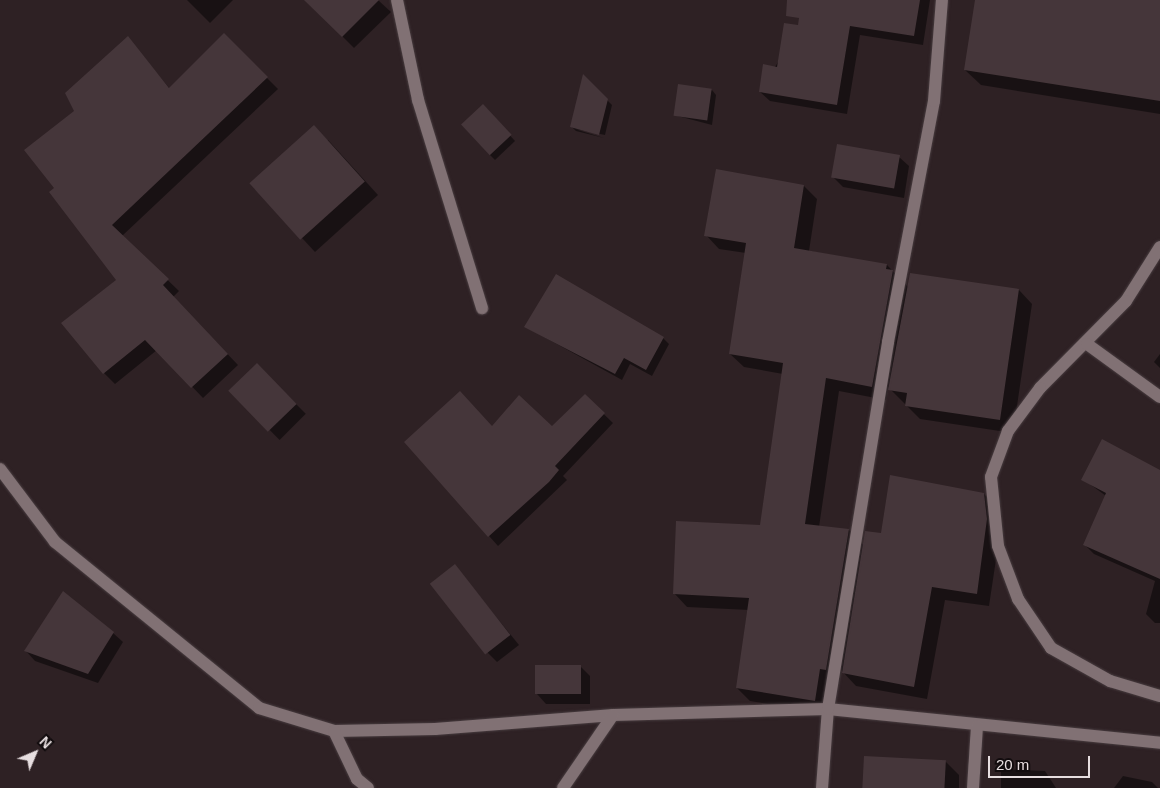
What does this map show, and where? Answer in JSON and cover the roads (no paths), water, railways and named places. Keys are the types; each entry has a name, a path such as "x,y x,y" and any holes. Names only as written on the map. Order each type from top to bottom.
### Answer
{"street":[{"path":"397,0 418,100 482,308"},
{"path":"822,788 828,709 888,342 934,101 942,0"},
{"path":"1160,247 1126,301 1087,344 1040,388 1008,431 991,477 998,546 1018,599 1051,648 1110,681 1160,696"},
{"path":"1087,344 1160,397"},
{"path":"0,469 55,542 259,708 334,731 436,729 613,715 828,709 977,726 1160,743"},
{"path":"563,788 613,715"},
{"path":"973,788 977,726"},
{"path":"334,731 357,779 368,788"}]}
